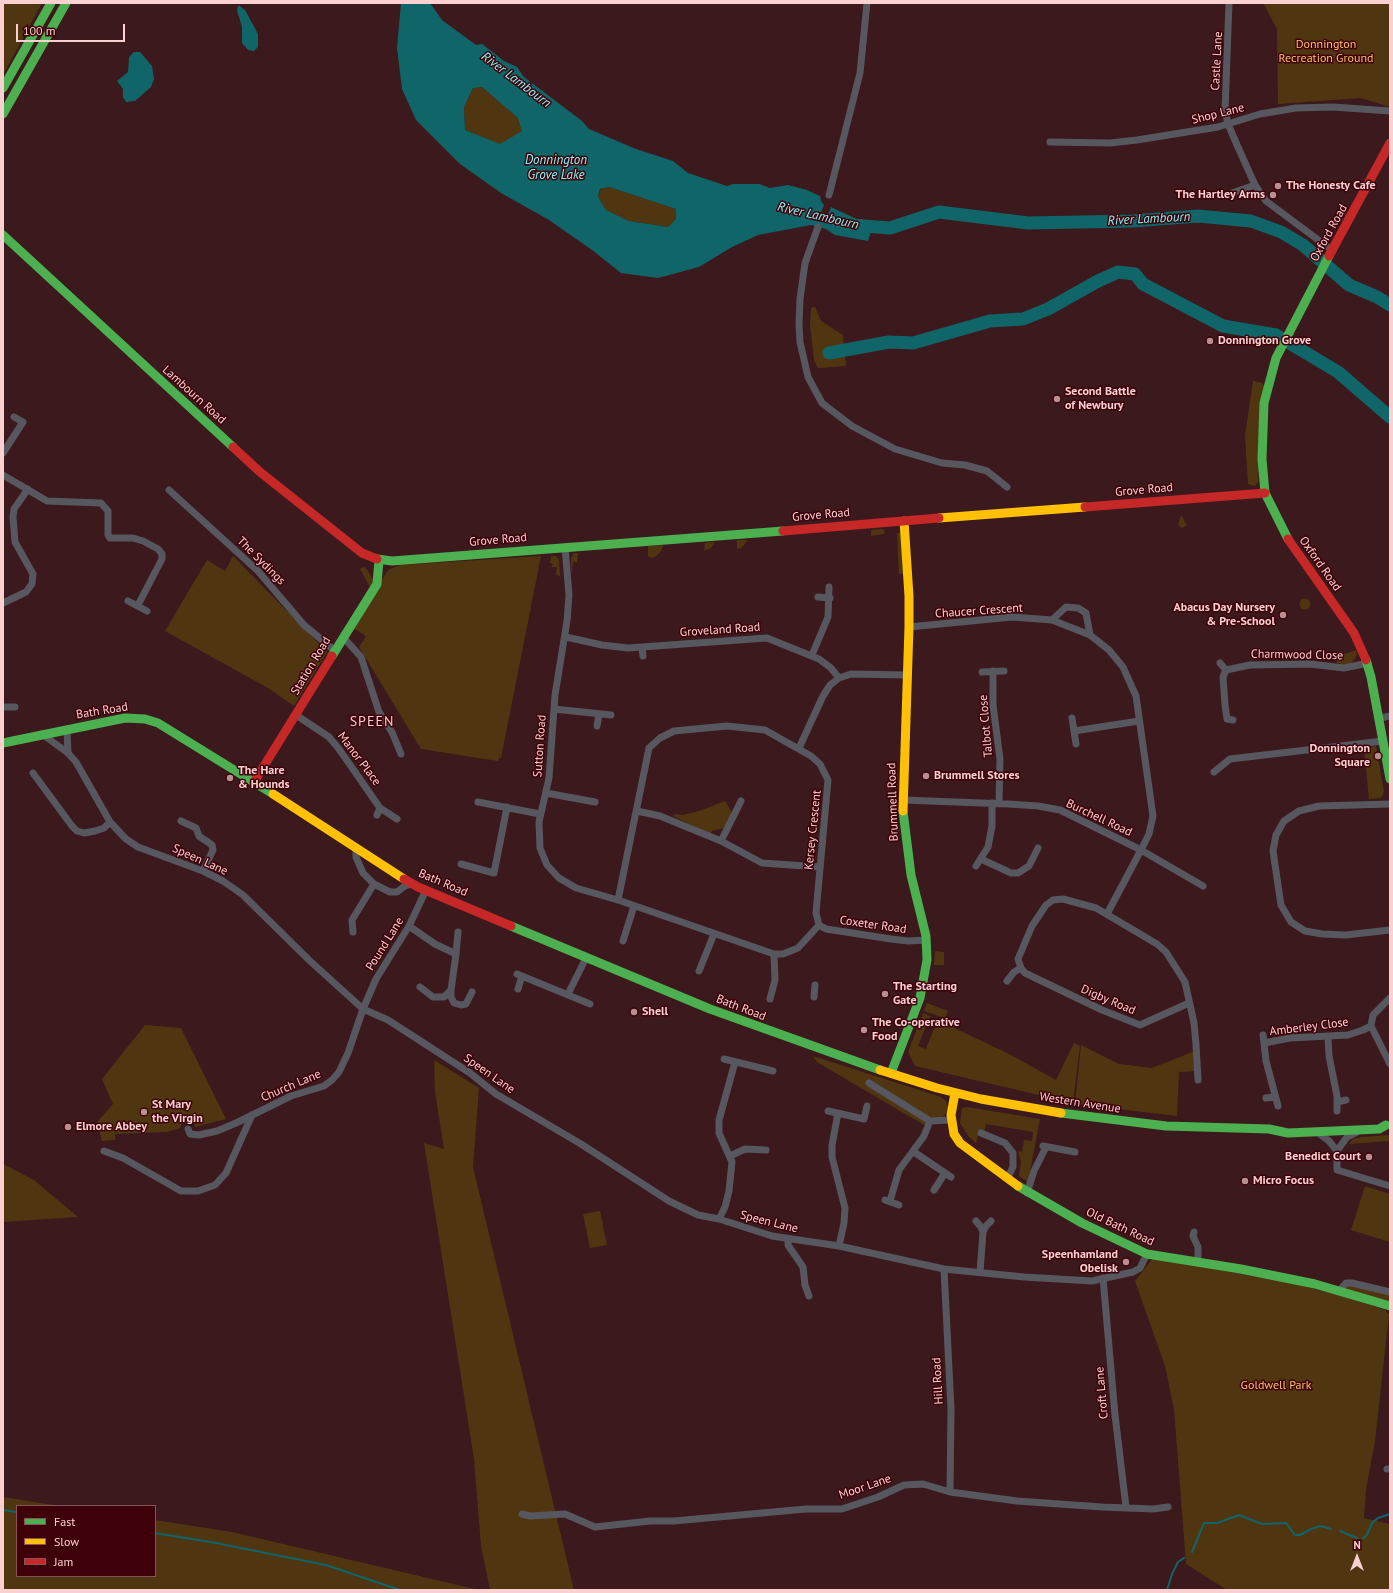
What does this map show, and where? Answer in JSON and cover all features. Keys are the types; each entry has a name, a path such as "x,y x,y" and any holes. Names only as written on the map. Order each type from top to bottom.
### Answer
{"main road":[{"path":"3,88 51,3"},
{"path":"3,114 66,3"},
{"name":"Oxford Road","path":"1390,143 1276,358 1264,403 1262,459 1265,493 1275,516 1290,543 1354,633 1368,663 1380,718 1390,779"},
{"name":"Lambourn Road","path":"3,235 55,285 260,472 362,553 379,560"},
{"name":"Grove Road","path":"379,560 392,561 1265,493"},
{"name":"Brummell Road","path":"891,1073 907,1028 920,998 926,968 926,940 908,860 903,800 906,675 909,627 909,596 904,521"},
{"name":"Station Road","path":"254,782 334,650 377,584 379,560"},
{"name":"Bath Road","path":"3,743 125,718 152,721 172,730 412,884 586,958 748,1024 891,1073"},
{"name":"Western Avenue","path":"891,1073 955,1093 1056,1112 1130,1123 1184,1128 1269,1130 1288,1133 1379,1129 1388,1125"},
{"name":"Old Bath Road","path":"955,1093 951,1120 954,1134 960,1143 1027,1193 1082,1223 1147,1254 1315,1284 1390,1306"},
{"name":"Western Avenue","path":"1269,1130 1292,1126 1377,1123 1388,1125"}],"street":[{"path":"829,195 860,73 867,3"},
{"name":"Castle Lane","path":"1229,3 1225,111 1228,124 1255,185 1269,204 1333,251"},
{"name":"Shop Lane","path":"1050,142 1110,143 1137,140 1218,127 1275,110 1296,108 1333,107 1390,111"},
{"path":"1232,193 1255,185"},
{"path":"818,227 805,263 800,299 799,325 800,342 808,377 822,403 852,426 895,449 942,463 965,465 986,471 1007,487"},
{"path":"14,416 30,426"},
{"path":"3,453 23,422"},
{"path":"3,475 47,501 101,503 108,511 108,535 110,538 133,538 158,549 162,554 162,559 138,605"},
{"path":"3,603 26,592 32,584 33,574 15,542 13,517 14,509 28,489"},
{"name":"The Sydings","path":"169,490 258,571 304,625 334,650"},
{"name":"Sutton Road","path":"565,547 569,595 566,636 554,709 552,762 540,814 540,848 547,865 569,885 618,900"},
{"path":"812,655 828,617 830,598 829,587"},
{"path":"818,597 830,598"},
{"path":"128,601 147,611"},
{"path":"1052,620 1066,607 1078,608 1086,613 1090,635"},
{"name":"Chaucer Crescent","path":"909,627 1012,617 1052,620 1090,635 1109,650 1123,667 1136,696 1153,816 1148,834 1141,850"},
{"name":"Groveland Road","path":"566,636 613,647 642,648 759,638 774,640 812,655 831,668 839,678"},
{"path":"343,637 361,657 379,712 392,732 401,754"},
{"path":"642,648 643,656"},
{"path":"1220,663 1226,670 1223,677 1227,719 1233,720"},
{"name":"Charmwood Close","path":"1226,670 1250,665 1310,664 1344,668 1368,663"},
{"name":"Talbot Close","path":"976,866 982,859 988,847 996,803 1000,759 993,705 993,671"},
{"path":"982,672 1004,671"},
{"path":"799,748 823,696 830,685 839,678 850,674 906,675"},
{"path":"3,707 15,707"},
{"path":"554,709 611,715"},
{"name":"Manor Place","path":"296,714 329,737 380,808 397,819"},
{"path":"598,726 599,714"},
{"path":"1380,718 1390,716"},
{"path":"1072,718 1076,744"},
{"path":"1074,731 1139,722"},
{"name":"Kersey Crescent","path":"618,900 649,748 660,738 674,731 727,726 765,730 799,748 820,764 828,780 816,913 819,925"},
{"path":"67,729 68,753"},
{"name":"Speen Lane","path":"42,734 68,753 76,762 110,822 126,839 138,847 203,871 223,881 243,895 309,960 363,1009 388,1020 464,1070 496,1094 581,1144 669,1201 698,1215 719,1219 772,1236 839,1246 944,1269 1024,1278 1092,1281 1133,1272 1140,1268 1147,1254"},
{"path":"1214,772 1230,759 1383,741"},
{"path":"33,773 77,834 104,828 110,822"},
{"path":"546,793 595,802"},
{"name":"Burchell Road","path":"903,800 996,803 1038,806 1060,810 1141,850 1204,886"},
{"path":"721,841 741,801"},
{"path":"478,802 540,814"},
{"path":"1390,804 1319,806 1299,811 1284,821 1276,835 1273,851 1281,905 1291,922 1305,931 1322,934 1346,935 1390,930"},
{"path":"377,815 380,808"},
{"path":"461,864 494,873 507,808"},
{"path":"637,811 660,816 721,841 762,864 820,867"},
{"path":"180,821 196,828 199,836 212,845 213,850 203,871"},
{"path":"356,847 356,857 363,874 374,884 390,892 397,892 405,886 412,884"},
{"path":"982,859 1011,873 1018,873 1029,866 1038,848"},
{"path":"1107,914 1141,850"},
{"path":"353,932 352,920 374,884"},
{"name":"Pound Lane","path":"363,1009 376,979 409,926 426,890"},
{"path":"1007,981 1014,972 1020,968 1018,959 1032,926 1046,905 1054,900 1063,899 1096,908 1157,944 1166,952 1185,982 1196,1044 1198,1080"},
{"path":"618,900 774,954 783,954 798,948 819,925"},
{"path":"623,941 634,906"},
{"name":"Coxeter Road","path":"819,925 826,929 891,939 908,941 926,940"},
{"path":"409,926 435,944 456,954"},
{"path":"458,932 451,997 454,1003 461,1005 466,1004 472,992"},
{"path":"699,971 714,934"},
{"path":"770,999 775,980 774,954"},
{"path":"568,994 586,958"},
{"name":"Digby Road","path":"1020,968 1025,973 1059,990 1140,1025 1189,1003"},
{"path":"518,989 520,975 590,1004"},
{"path":"814,997 815,985"},
{"path":"420,987 433,997 444,997 451,990"},
{"path":"1390,998 1373,1015 1371,1026 1390,1064"},
{"name":"Church Lane","path":"188,1129 190,1134 199,1135 217,1131 291,1096 324,1086 339,1072 348,1053 363,1009"},
{"name":"Amberley Close","path":"1278,1106 1266,1061 1264,1043 1290,1038 1348,1035 1371,1026"},
{"path":"1263,1035 1264,1043"},
{"path":"1328,1036 1329,1056 1337,1110"},
{"path":"724,1059 763,1071 773,1071"},
{"path":"719,1219 725,1206 732,1177 732,1162 719,1133 719,1120 735,1062"},
{"path":"869,1083 930,1121 951,1120"},
{"path":"1266,1098 1275,1097"},
{"path":"1337,1102 1346,1100"},
{"path":"828,1111 864,1119 867,1106"},
{"path":"838,1113 832,1145 832,1157 845,1208 844,1223 839,1246"},
{"path":"104,1151 123,1158 181,1191 198,1191 215,1185 226,1173 252,1115"},
{"path":"900,1205 887,1200 900,1170 914,1152 928,1128 930,1121"},
{"path":"1336,1151 1347,1137 1360,1130"},
{"path":"1317,1132 1329,1141 1336,1151 1336,1170 1390,1186"},
{"path":"981,1133 1005,1143 1013,1154 1010,1173 1005,1177"},
{"path":"730,1156 745,1149 758,1146 766,1150"},
{"path":"1027,1193 1044,1147 1075,1152"},
{"path":"914,1152 951,1177"},
{"path":"934,1190 944,1173"},
{"path":"976,1221 983,1232"},
{"path":"980,1272 983,1232 991,1221"},
{"path":"1194,1232 1193,1236 1198,1247 1198,1262"},
{"path":"788,1239 788,1246 803,1267 805,1285 809,1296"},
{"name":"Hill Road","path":"944,1269 950,1408 950,1492"},
{"name":"Croft Lane","path":"1103,1278 1115,1415 1126,1507"},
{"path":"1339,1291 1346,1283 1352,1283 1390,1292"},
{"name":"Moor Lane","path":"522,1514 530,1516 565,1514 594,1527 806,1509 842,1509 904,1485 923,1484 950,1492 1017,1501 1102,1507 1153,1509 1168,1507"}],"green space":[{"path":"3,3 42,3 3,75"},
{"name":"Donnington Recreation Ground","path":"1263,3 1390,3 1390,107 1361,98 1278,104 1277,29"},
{"path":"482,87 518,118 523,131 500,145 465,130 464,107 473,88"},
{"path":"609,187 676,209 676,219 668,227 629,221 606,210 598,197 601,189"},
{"path":"815,307 821,321 843,335 846,366 818,368 814,360 810,325 811,308"},
{"path":"1253,381 1262,383 1264,386 1258,462 1258,482 1255,486 1248,484 1245,436"},
{"path":"1181,515 1187,525 1182,528 1178,525"},
{"path":"883,529 885,533 871,536 871,530"},
{"path":"897,533 901,533 903,574 899,574"},
{"path":"737,540 748,540 741,548 737,549"},
{"path":"715,542 711,548 704,551 705,543"},
{"path":"663,545 662,550 656,556 652,558 648,556 648,546"},
{"path":"574,553 578,553 577,562 573,562 571,576 571,558"},
{"path":"233,556 327,652 294,706 268,688 165,631 207,560 225,571"},
{"path":"541,556 501,758 499,758 498,761 421,749 359,647 366,636 353,628 386,573 390,569 401,565"},
{"path":"551,556 556,556 559,560 560,576 556,575 557,567 552,567 553,564 550,563"},
{"path":"364,567 374,582 371,589 360,569"},
{"path":"1305,598 1309,600 1311,604 1309,608 1305,610 1301,608 1299,604 1301,600"},
{"path":"1356,650 1357,655 1351,664 1344,665 1337,663 1336,657"},
{"path":"1376,746 1384,792 1381,798 1369,799 1364,748"},
{"path":"725,801 732,813 725,828 712,831 710,834 673,816 676,814 683,815 699,811"},
{"path":"935,951 944,952 944,965 934,965"},
{"path":"927,1003 948,1011 945,1018 924,1011"},
{"path":"923,1013 930,1016 918,1046 926,1049 934,1029 946,1024 1011,1055 1056,1080 1074,1043 1080,1046 1073,1103 915,1066 908,1052"},
{"path":"145,1025 181,1028 226,1119 195,1127 193,1115 185,1115 180,1128 167,1132 115,1134 115,1140 102,1141 97,1122 113,1104 102,1079"},
{"path":"1081,1045 1119,1064 1152,1068 1195,1051 1197,1071 1179,1072 1177,1116 1075,1104"},
{"path":"813,1056 941,1097 946,1101 948,1107 947,1112 941,1119 929,1119 924,1125 817,1062"},
{"path":"434,1060 479,1088 473,1167 574,1590 490,1590 481,1546 474,1459 424,1143 444,1149 435,1092"},
{"path":"967,1107 1040,1119 1028,1182 1019,1176 1021,1162 1018,1151 1022,1152 1024,1140 1032,1141 1033,1132 986,1124 984,1133 979,1132 976,1143 969,1137 960,1123 962,1108"},
{"path":"1390,1135 1390,1141 1349,1144 1353,1139 1362,1137"},
{"path":"3,1164 34,1180 78,1217 3,1222"},
{"path":"1365,1186 1390,1194 1390,1242 1351,1230"},
{"path":"600,1211 607,1245 590,1248 583,1214"},
{"name":"Goldwell Park","path":"1153,1258 1275,1279 1338,1295 1385,1310 1389,1315 1375,1441 1366,1490 1364,1518 1390,1524 1390,1590 1227,1590 1186,1564 1174,1409 1165,1366 1135,1281"},
{"path":"1346,1284 1390,1292 1390,1307 1339,1291"},
{"path":"3,1497 54,1505 16,1505 16,1577 156,1577 156,1520 232,1532 479,1590 3,1590"}],"water":[{"name":"Donnington Grove Lake","path":"401,3 430,3 442,20 476,45 482,44 504,61 517,67 524,77 582,121 589,129 636,149 673,161 688,173 727,186 733,184 759,184 770,188 788,185 807,190 820,196 824,205 820,215 827,217 831,207 865,223 871,231 868,241 835,235 826,229 811,225 758,235 732,247 699,267 658,278 621,273 592,250 549,220 501,193 460,164 416,120 402,89 397,48","holes":["482,87 518,118 522,131 500,144 465,130 464,107 473,88","609,187 676,209 676,219 668,227 629,221 606,210 598,197 600,189"]},
{"path":"238,6 245,10 258,34 258,47 254,51 248,50 242,43 242,27 237,10"},
{"path":"134,52 140,52 152,66 154,79 151,87 135,101 126,102 123,97 123,89 117,81 128,72 129,57"}],"waterway":[{"name":"River Lambourn","path":"851,225 890,228 939,212 1028,223 1133,221 1198,216 1251,221 1281,232 1303,245 1349,285 1377,297 1390,305"},
{"path":"829,353 889,342 913,343 990,321 1023,319 1048,309 1098,281 1118,272 1135,274 1143,284 1223,326 1276,335 1338,372 1390,417"},
{"path":"3,1510 16,1512"},
{"path":"1363,1538 1367,1535 1372,1523 1378,1518 1390,1514"},
{"path":"1192,1552 1204,1523 1217,1523 1239,1515 1262,1524 1286,1523 1295,1535 1300,1535 1321,1526 1331,1529"},
{"path":"1340,1531 1357,1538"},
{"path":"156,1533 216,1543 326,1565 400,1590"},
{"path":"1167,1590 1178,1562 1184,1558"}],"traffic: fast":[{"path":"3,88 51,3"},
{"path":"3,114 66,3"},
{"path":"3,235 233,447"},
{"path":"1288,539 1265,493 1262,459 1264,403 1276,358 1329,256"},
{"path":"377,559 392,561 783,531"},
{"path":"332,656 377,584 379,560"},
{"path":"1366,660 1371,677 1390,779"},
{"path":"3,743 125,718 145,719 158,723 273,794"},
{"path":"891,1073 920,998 927,960 926,936 911,875 903,811"},
{"path":"511,926 710,1009 880,1070"},
{"path":"1061,1113 1166,1126 1269,1129 1288,1133 1379,1129 1386,1125"},
{"path":"1018,1186 1082,1223 1147,1254 1241,1269 1315,1284 1390,1306"}],"traffic: slow":[{"path":"939,518 1085,507"},
{"path":"903,811 909,627 909,596 904,521"},
{"path":"273,794 404,879"},
{"path":"880,1070 937,1088 981,1099 1061,1113"},
{"path":"955,1093 951,1115 954,1134 960,1143 1018,1186"}],"traffic: jam":[{"path":"1329,256 1390,143"},
{"path":"233,447 260,472 362,553 377,559"},
{"path":"1085,507 1265,493"},
{"path":"783,531 939,518"},
{"path":"1288,539 1354,633 1366,660"},
{"path":"254,782 332,656"},
{"path":"404,879 418,887 511,926"}],"place":[{"name":"The Honesty Cafe","path":"1278,186"},
{"name":"The Hartley Arms","path":"1273,195"},
{"name":"Donnington Grove","path":"1210,341"},
{"name":"Second Battle of Newbury","path":"1057,399"},
{"name":"Abacus Day Nursery & Pre-School","path":"1283,615"},
{"name":"Donnington Square","path":"1378,756"},
{"name":"Brummell Stores","path":"926,776"},
{"name":"The Hare & Hounds","path":"230,778"},
{"name":"The Starting Gate","path":"885,994"},
{"name":"Shell","path":"634,1012"},
{"name":"The Co-operative Food","path":"864,1030"},
{"name":"St Mary the Virgin","path":"144,1112"},
{"name":"Elmore Abbey","path":"68,1127"},
{"name":"Benedict Court","path":"1369,1157"},
{"name":"Micro Focus","path":"1245,1181"},
{"name":"Speenhamland Obelisk","path":"1126,1262"}],"district":[{"name":"SPEEN","path":"372,722"}]}
